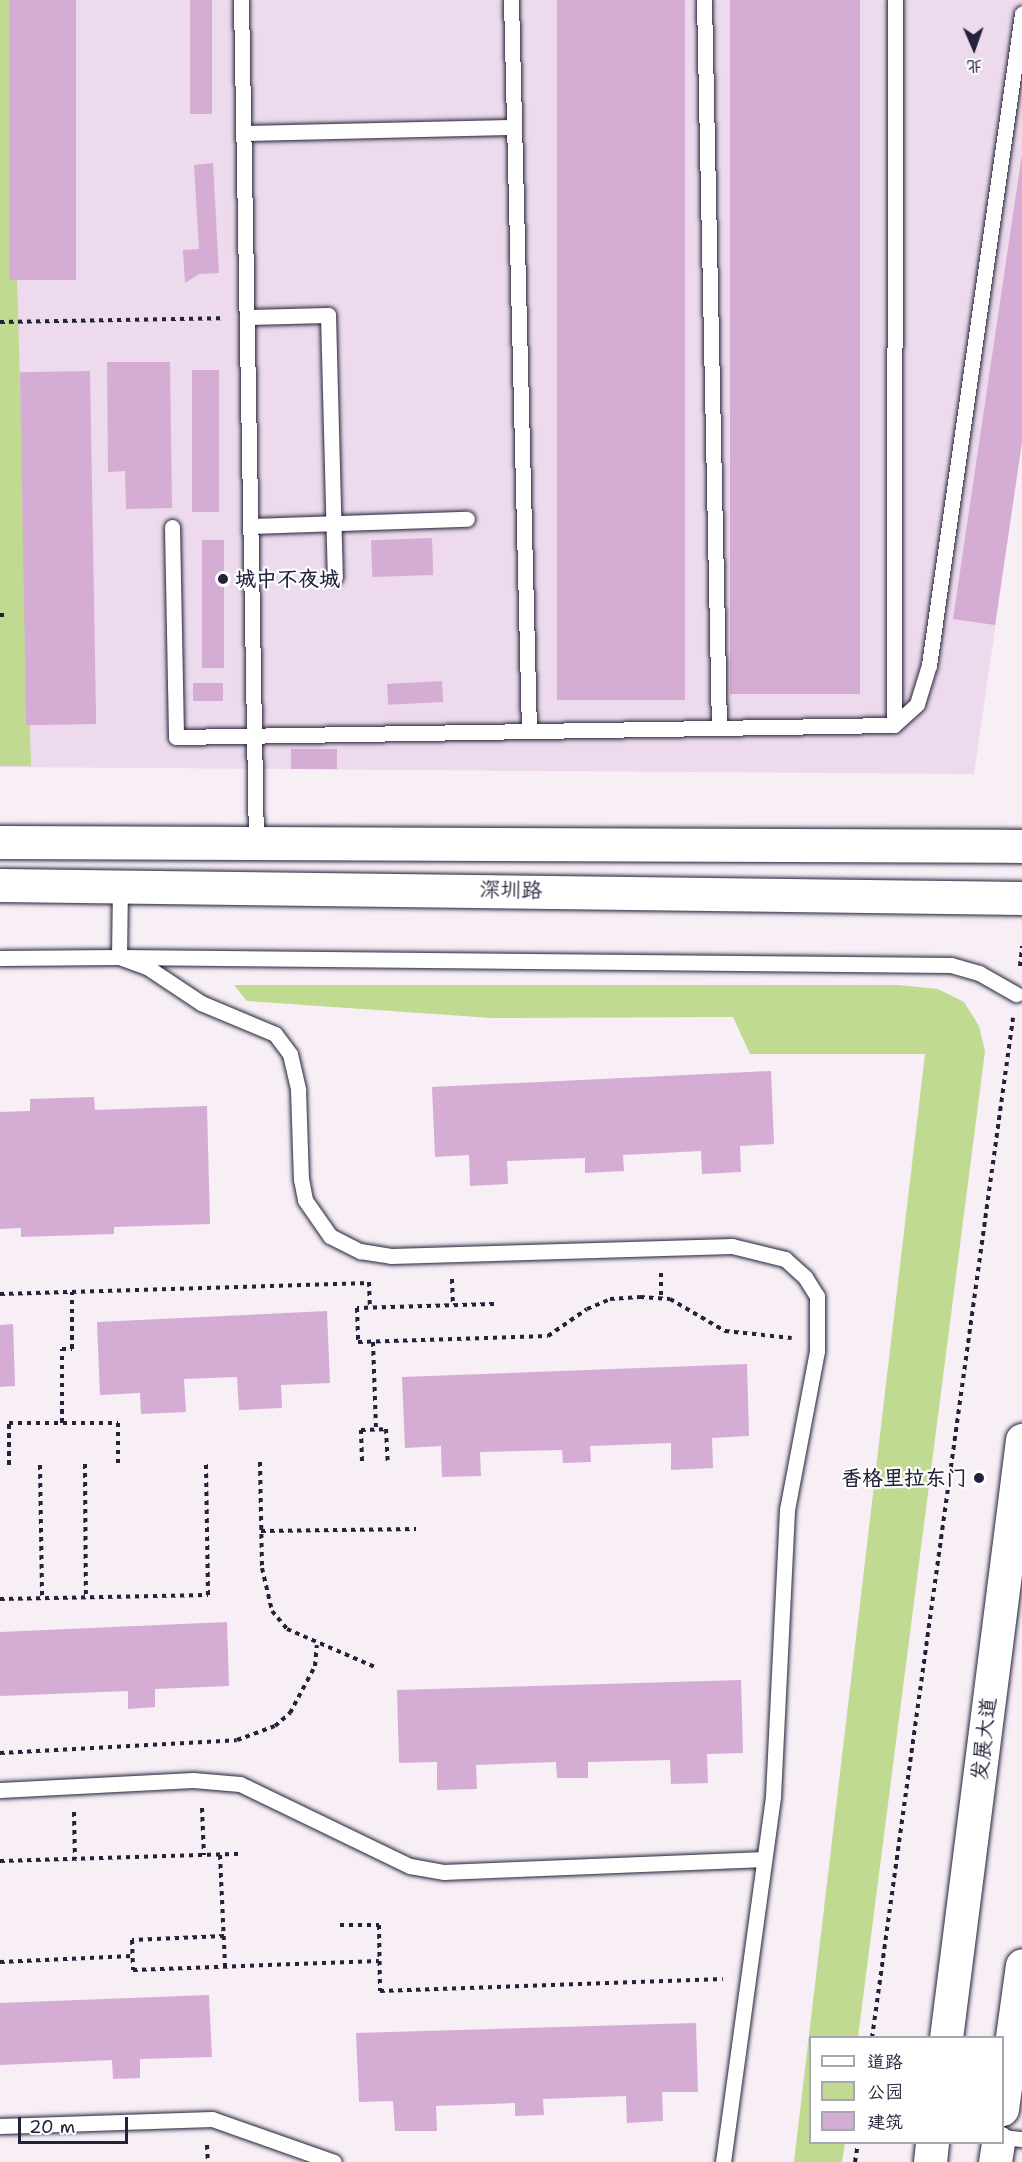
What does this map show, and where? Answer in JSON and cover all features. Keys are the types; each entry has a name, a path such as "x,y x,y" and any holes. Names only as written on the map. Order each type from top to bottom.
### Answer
{"street":[{"path":"0,843 1022,846"},
{"name":"深圳路","path":"0,885 1022,898"},
{"name":"发展大道","path":"946,2036 1022,1440"},
{"path":"1004,2102 1016,2060 1022,1965"},
{"path":"930,2162 932,2144"},
{"path":"995,2162 998,2144"}],"lane":[{"path":"241,0 256,843"},
{"path":"511,0 530,731"},
{"path":"704,0 719,728"},
{"path":"894,725 895,0"},
{"path":"172,527 176,737 894,725 917,704 929,665 1022,14"},
{"path":"243,133 513,128"},
{"path":"247,317 328,315 335,577"},
{"path":"251,526 467,519"},
{"path":"119,957 120,886"},
{"path":"0,957 951,965 979,973 1016,994"},
{"path":"119,957 147,967 201,1004 275,1034 290,1054 298,1090 301,1179 305,1200 330,1236 360,1251 391,1256 702,1245 761,1251 785,1259 805,1277 817,1296 818,1341 802,1446 787,1510 773,1797 723,2162"},
{"path":"0,1790 201,1781 240,1784 410,1866 444,1872 764,1859"},
{"path":"0,2126 212,2119 334,2162"},
{"path":"1004,2137 1022,2139"}],"path":[{"path":"0,322 247,317"},
{"path":"0,615 9,615"},
{"path":"872,2036 1022,946"},
{"path":"0,1294 369,1283"},
{"path":"62,1423 62,1349 72,1349 72,1292"},
{"path":"494,1304 357,1308 358,1342 548,1336 586,1309 610,1299 640,1297 670,1299 725,1330 818,1341"},
{"path":"373,1342 376,1429"},
{"path":"9,1465 9,1423 118,1423 118,1464"},
{"path":"362,1461 361,1430 386,1429 388,1463"},
{"path":"0,1599 208,1595 206,1462"},
{"path":"260,1462 265,1592 272,1611 287,1629 317,1645 377,1668"},
{"path":"85,1464 86,1598"},
{"path":"40,1465 42,1599"},
{"path":"261,1531 416,1528"},
{"path":"0,1753 237,1740 275,1726 290,1713 315,1666 317,1645"},
{"path":"201,1781 204,1855"},
{"path":"73,1786 75,1859"},
{"path":"0,1861 242,1854"},
{"path":"220,1855 225,1966"},
{"path":"340,1925 379,1925 380,1991 748,1979"},
{"path":"224,1936 132,1940 133,1970 380,1960"},
{"path":"0,1962 132,1956"},
{"path":"855,2162 858,2144"}],"shaded area":[{"path":"0,0 1022,0 1022,442 974,774 0,767"}],"green space":[{"path":"0,0 9,0 31,766 0,766"},
{"path":"234,985 898,985 938,989 964,1002 979,1026 985,1051 858,2036 809,2036 809,2144 845,2144 842,2162 794,2162 925,1054 750,1054 733,1017 492,1018 247,1001"}],"building":[{"path":"9,0 76,0 76,280 9,280"},
{"path":"190,0 212,0 212,114 190,114"},
{"path":"557,0 685,0 685,700 557,700"},
{"path":"730,0 860,0 860,694 730,694"},
{"path":"1022,154 1022,442 995,625 953,619"},
{"path":"213,163 219,273 199,274 185,283 183,250 199,249 194,165"},
{"path":"107,362 170,362 172,508 126,509 125,471 108,472"},
{"path":"192,370 219,370 219,512 192,512"},
{"path":"90,371 96,724 26,725 20,372"},
{"path":"432,538 433,575 372,577 371,540"},
{"path":"202,540 224,540 224,668 202,668"},
{"path":"442,681 443,702 388,705 387,684"},
{"path":"193,683 223,683 223,701 193,701"},
{"path":"291,749 337,749 337,769 291,769"},
{"path":"771,1071 774,1144 740,1146 741,1172 702,1174 701,1151 623,1155 624,1171 585,1173 585,1158 507,1161 508,1184 470,1186 469,1155 435,1157 432,1087"},
{"path":"94,1097 95,1110 207,1106 210,1224 114,1227 114,1234 21,1237 21,1228 0,1229 0,1112 30,1111 30,1099"},
{"path":"327,1311 330,1383 281,1385 282,1408 239,1410 237,1377 184,1379 186,1412 141,1414 140,1393 100,1395 97,1322"},
{"path":"13,1324 15,1386 0,1387 0,1325"},
{"path":"747,1364 749,1436 712,1438 713,1468 671,1470 671,1443 590,1446 591,1462 563,1463 562,1450 480,1452 481,1476 442,1477 441,1446 405,1448 402,1377"},
{"path":"227,1622 229,1686 155,1689 155,1707 128,1709 128,1691 0,1696 0,1632"},
{"path":"741,1680 743,1753 707,1754 708,1783 671,1784 670,1760 588,1762 588,1778 557,1778 556,1762 476,1765 477,1789 437,1790 437,1762 399,1763 397,1690"},
{"path":"209,1995 212,2057 140,2059 140,2078 113,2079 112,2060 0,2065 0,2003"},
{"path":"696,2023 698,2092 662,2092 663,2121 627,2123 626,2096 543,2099 544,2115 515,2116 515,2103 436,2106 437,2131 395,2131 393,2101 359,2102 356,2033"}],"place":[{"name":"城中不夜城","path":"223,579"},
{"name":"香格里拉东门","path":"979,1478"}]}
